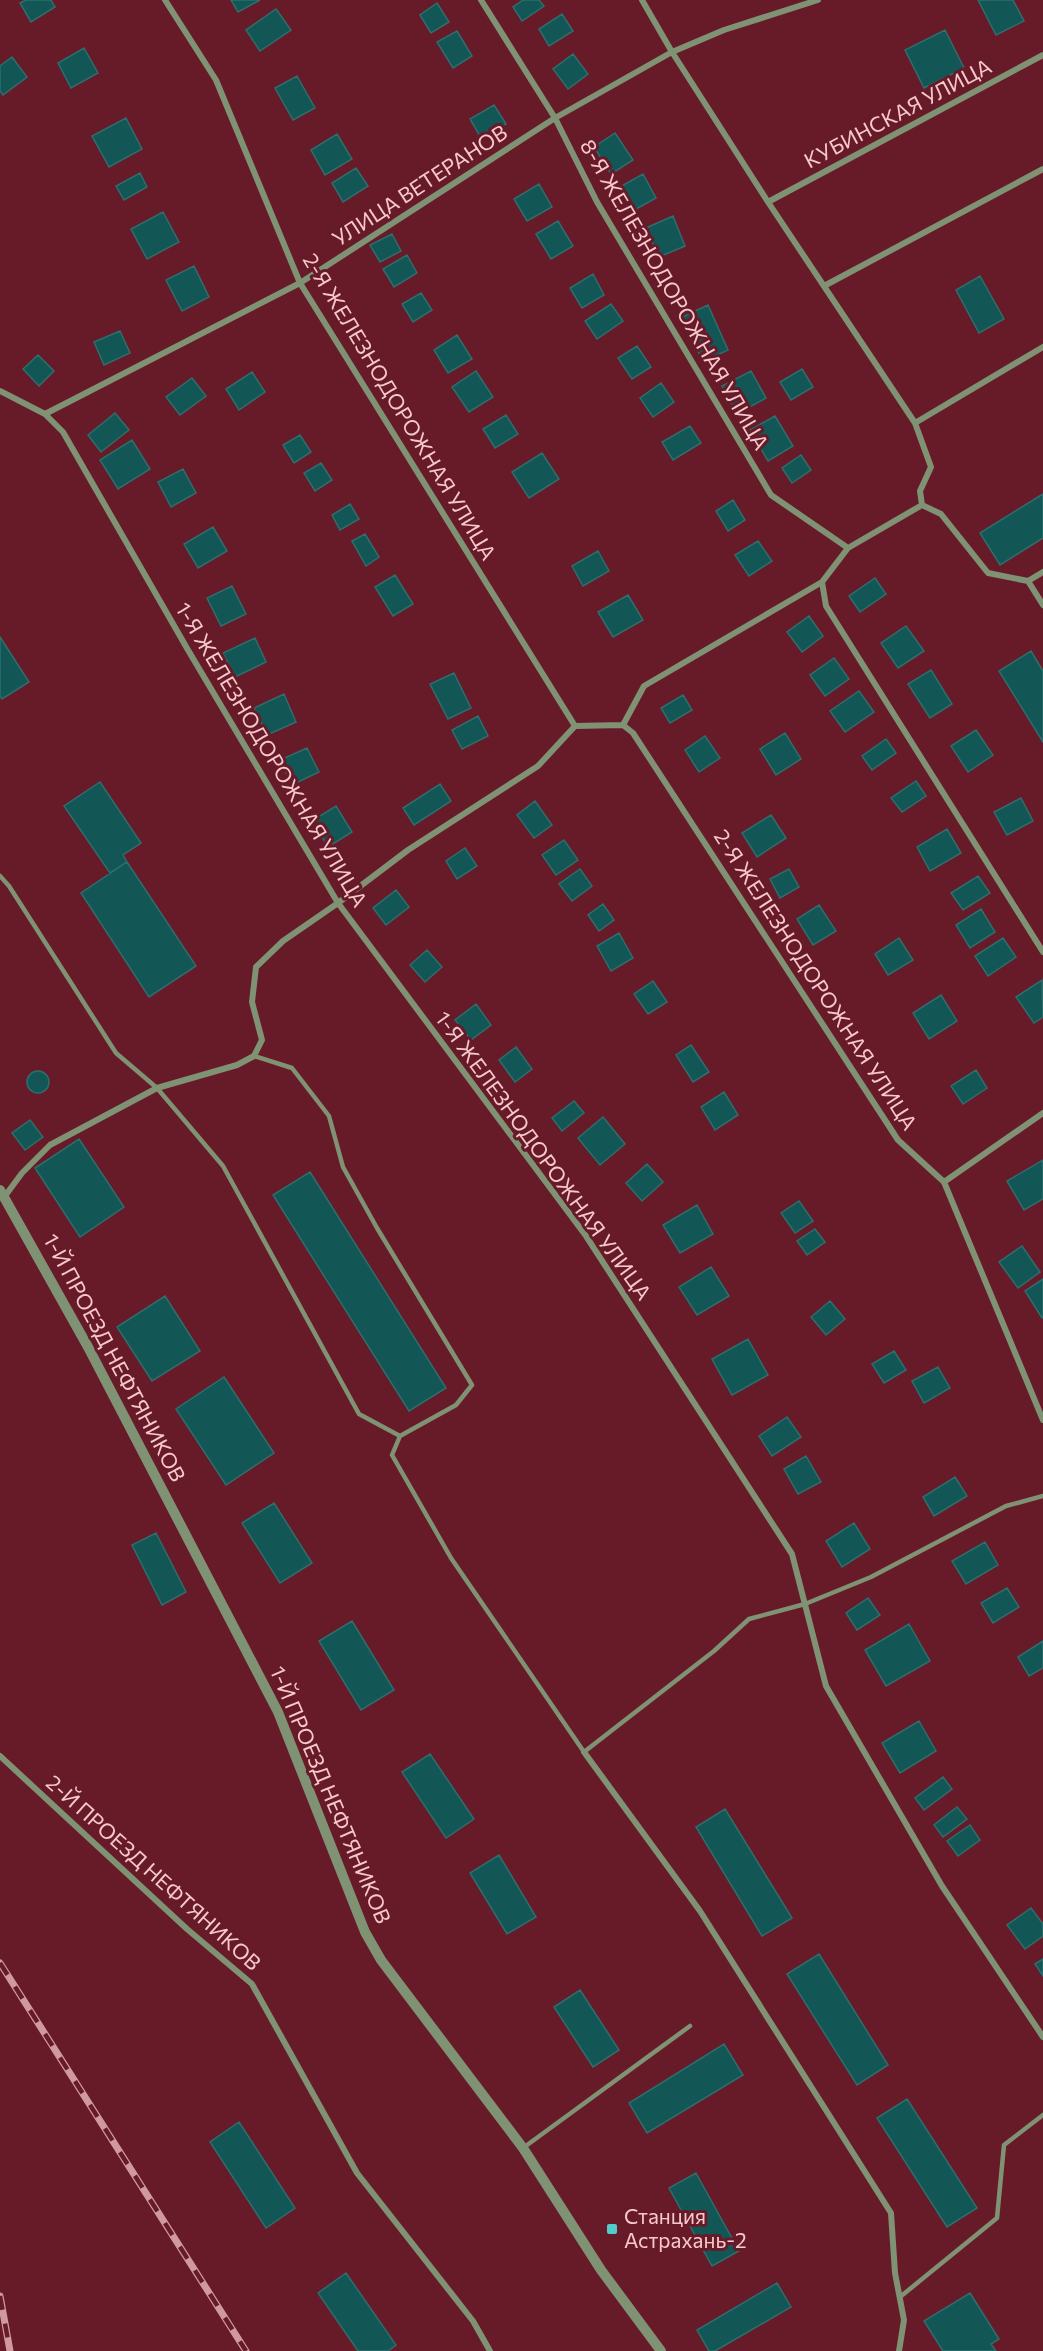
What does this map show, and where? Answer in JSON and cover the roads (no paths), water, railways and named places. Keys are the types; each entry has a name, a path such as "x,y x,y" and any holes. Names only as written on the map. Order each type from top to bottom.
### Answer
{"street":[{"name":"2-Я ЖЕЛЕЗНОДОРОЖНАЯ УЛИЦА","path":"165,0 216,80 300,283 575,726"},
{"name":"8-Я ЖЕЛЕЗНОДОРОЖНАЯ УЛИЦА","path":"481,0 555,118 597,202 771,495 848,548"},
{"path":"642,0 672,52 768,202 915,423 931,467 920,491 922,505"},
{"name":"УЛИЦА ВЕТЕРАНОВ","path":"45,414 300,283 555,118 672,52 724,30 818,0"},
{"name":"КУБИНСКАЯ УЛИЦА","path":"768,202 1043,55"},
{"path":"824,286 1043,169"},
{"path":"915,423 1043,347"},
{"name":"1-Я ЖЕЛЕЗНОДОРОЖНАЯ УЛИЦА","path":"0,391 45,414 63,432 188,650 338,903 586,1236 792,1554 826,1686 942,1886 1043,2037"},
{"path":"2,1193 50,1145 157,1088 237,1065 254,1056 262,1040 252,1002 256,967 283,941 408,850 538,766 575,726 622,725 644,686 822,582 848,548 922,505"},
{"path":"922,505 941,514 988,573 1028,581 1043,572"},
{"path":"1028,581 1043,606"},
{"path":"822,582 826,606 1043,952"},
{"name":"2-Я ЖЕЛЕЗНОДОРОЖНАЯ УЛИЦА","path":"622,725 633,733 898,1140 944,1182 1043,1420"},
{"path":"944,1182 1043,1113"},
{"name":"1-Й ПРОЕЗД НЕФТЯНИКОВ","path":"2,1193 88,1347 278,1712 365,1932 381,1960 523,2148 602,2270 661,2351"},
{"path":"584,1752 700,1911 891,2213 895,2273 904,2320 899,2351"},
{"name":"2-Й ПРОЕЗД НЕФТЯНИКОВ","path":"0,1756 187,1929 252,1984 357,2173 473,2321 490,2351"}],"lane":[{"path":"0,876 9,886 116,1053 157,1088 223,1166 359,1414 400,1436"},
{"path":"254,1056 292,1068 329,1116 343,1167 377,1228 472,1385 456,1406 400,1436 392,1455 451,1558 584,1752 714,1651 749,1619 805,1604 871,1577 1006,1506 1043,1496"},
{"path":"523,2148 690,2026"},
{"path":"900,2297 997,2218 1004,2145 1043,2115"}],"railway":[{"path":"0,1963 246,2351"},
{"path":"0,2296 10,2351"}],"place":[{"name":"Станция Астрахань-2","path":"612,2229"}]}
